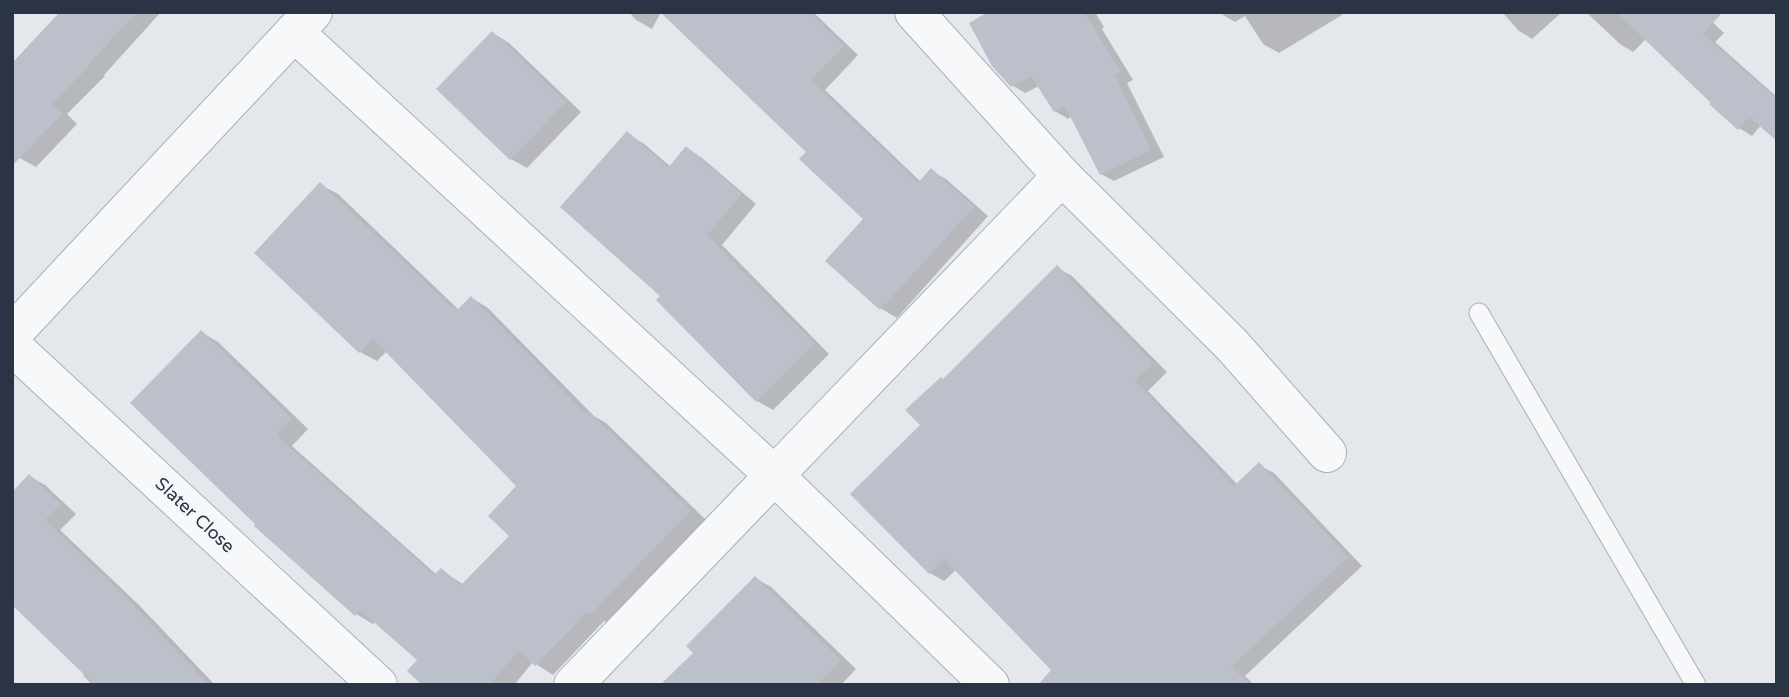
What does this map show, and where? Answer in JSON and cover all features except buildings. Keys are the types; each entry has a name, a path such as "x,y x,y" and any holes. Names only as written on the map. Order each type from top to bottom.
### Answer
{"street":[{"path":"914,12 1062,176 1232,345 1327,453"},
{"path":"12,334 304,22 990,685"},
{"path":"573,685 1062,176"},
{"name":"Slater Close","path":"12,346 378,685"}],"lane":[{"path":"1479,313 1696,685"}]}
